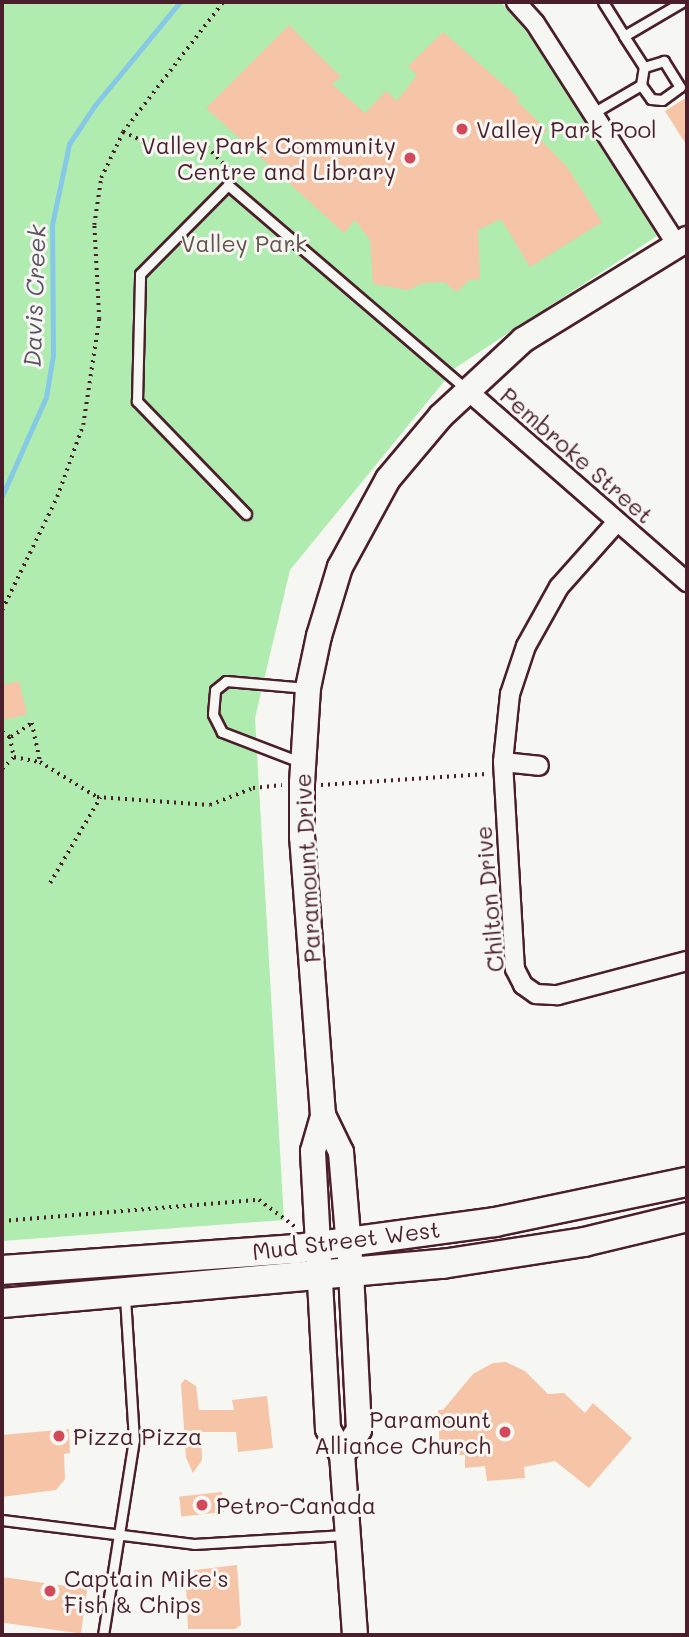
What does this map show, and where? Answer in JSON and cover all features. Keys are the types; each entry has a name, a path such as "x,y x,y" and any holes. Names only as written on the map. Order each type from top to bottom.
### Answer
{"main road":[{"name":"Paramount Drive","path":"355,1635 342,1455 328,1429 318,1276 313,1151 323,1115 302,837 308,688 340,567 388,479 440,416 523,340 682,242"},
{"name":"Paramount Drive","path":"323,1115 341,1152 351,1272 359,1430 342,1455"},
{"name":"Mud Street West","path":"2,1270 318,1246 495,1222 687,1182"},
{"name":"Mud Street West","path":"2,1303 351,1272 584,1242 687,1217"}],"street":[{"path":"516,2 535,23 682,242"},
{"name":"Pembroke Street","path":"468,391 616,523 687,582"},
{"name":"Chilton Drive","path":"616,523 559,587 526,646 510,694 503,767 516,969 523,985 536,993 558,995 687,961"},
{"path":"503,767 539,766"}],"lane":[{"path":"603,2 644,67 641,85 651,99 662,100 680,88 664,61 644,67"},
{"path":"624,36 681,2"},
{"path":"593,113 641,85"},
{"path":"246,514 137,401 140,274 228,185 468,391"},
{"path":"303,773 226,735 213,714 215,690 226,681 308,688"},
{"path":"103,1635 135,1411 125,1293"},
{"path":"2,1520 194,1544 347,1535"}],"path":[{"path":"2,610 57,497 83,425 99,319 94,225 101,178 123,132 223,2"},
{"path":"123,132 159,148 207,147 237,177"},
{"path":"10,737 32,723 40,762"},
{"path":"2,732 10,737 14,757"},
{"path":"14,757 40,762 101,797 210,805 303,773 332,786 503,767"},
{"path":"2,769 14,757"},
{"path":"50,883 101,797"},
{"path":"2,1221 259,1200 279,1211 318,1246"}],"green space":[{"name":"Valley Park","path":"2,2 501,2 544,53 657,236 455,368 290,570 255,718 284,1220 2,1241"}],"building":[{"name":"Valley Park Community Centre and Library","path":"289,25 341,77 332,84 365,113 386,91 397,101 417,75 408,66 443,32 519,98 517,101 547,130 539,138 568,168 602,222 530,267 501,219 478,230 480,279 469,280 457,292 444,282 423,283 408,290 373,284 370,240 355,220 344,233 206,108"},
{"path":"687,97 687,146 665,111"},
{"path":"19,681 27,714 5,720 2,685"},
{"path":"506,1362 525,1371 548,1394 564,1393 585,1413 593,1403 632,1438 589,1488 555,1461 524,1467 525,1478 487,1481 485,1466 465,1468 465,1455 440,1456 438,1410 443,1410 473,1374 493,1363"},
{"path":"185,1379 196,1386 199,1410 234,1410 232,1400 267,1396 273,1448 238,1452 236,1432 201,1432 202,1460 193,1473 186,1458 181,1384"},
{"path":"69,1429 70,1453 64,1454 65,1479 56,1490 2,1497 2,1435"},
{"name":"Petro-Canada","path":"222,1492 224,1512 181,1516 179,1496"},
{"path":"237,1565 241,1625 235,1629 188,1629 186,1584 195,1570"},
{"path":"2,1577 87,1589 81,1634 2,1622"}],"waterway":[{"name":"Davis Creek","path":"2,496 46,397 53,355 52,225 69,144 95,105 180,2"}],"place":[{"name":"Valley Park Pool","path":"462,129"},
{"name":"Valley Park Community Centre and Library","path":"410,158"},
{"name":"Paramount Alliance Church","path":"505,1432"},
{"name":"Pizza Pizza","path":"59,1436"},
{"name":"Petro-Canada","path":"202,1505"},
{"name":"Captain Mike's Fish & Chips","path":"50,1591"}]}
